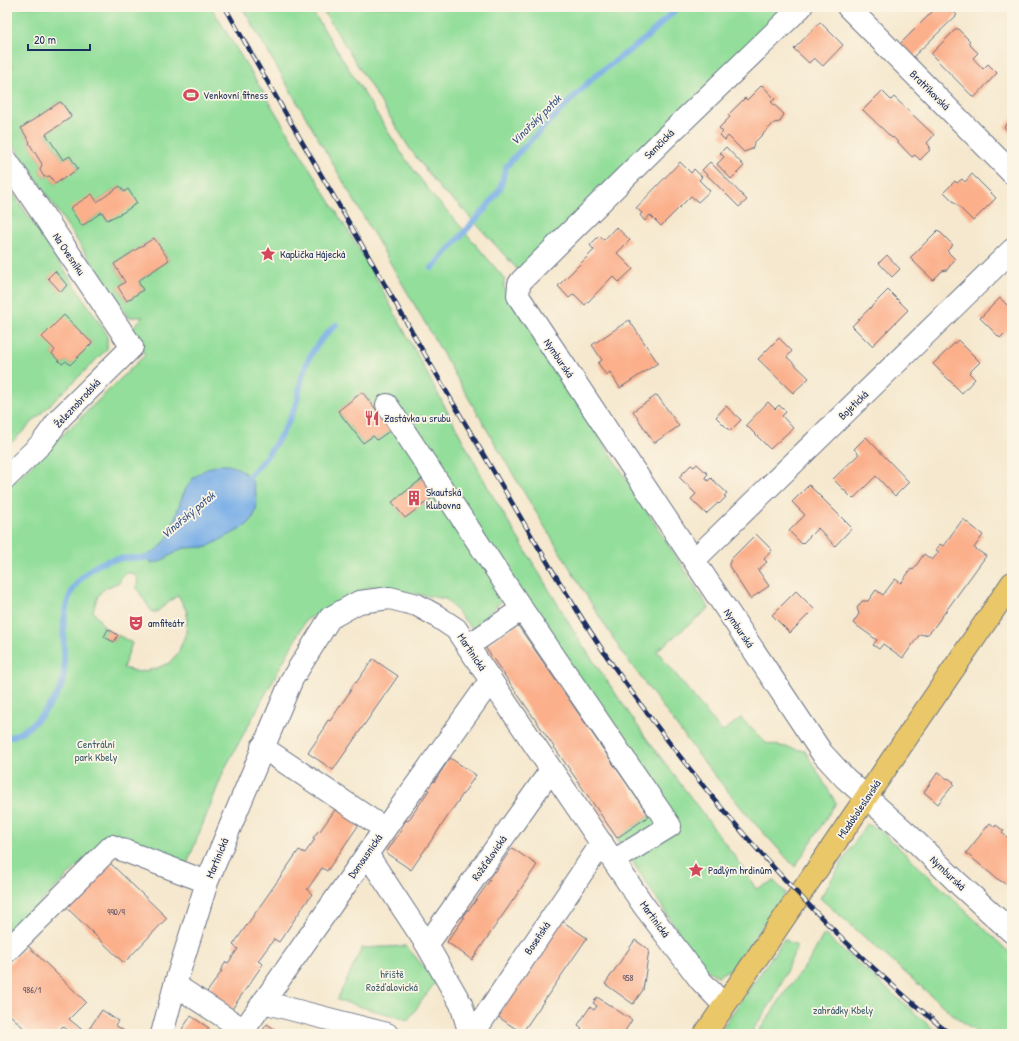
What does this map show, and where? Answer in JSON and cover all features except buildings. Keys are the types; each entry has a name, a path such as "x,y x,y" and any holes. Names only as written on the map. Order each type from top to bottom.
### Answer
{"main road":[{"name":"Mladoboleslavská","path":"705,1034 1012,583"}],"street":[{"name":"Semčická","path":"519,284 665,138 801,7"},
{"name":"Bratříkovská","path":"848,7 1012,173"},
{"name":"Na Ovesníku","path":"7,161 132,347"},
{"name":"Bojetická","path":"694,560 1012,250"},
{"name":"Nymburská","path":"519,284 518,296 822,753 836,769 1012,932"},
{"name":"Železnobrodská","path":"7,477 42,443 60,418 132,347"},
{"path":"388,405 522,609 670,826 615,860"},
{"name":"Martinická","path":"162,1034 174,985 207,882 262,747 292,679 330,618 359,602 390,598 417,605 456,629 551,770 615,860 644,906 702,981 724,1005"},
{"path":"468,646 522,609"},
{"name":"Domousnická","path":"242,1032 384,829 491,680"},
{"path":"262,747 384,829"},
{"name":"Rožďalovická","path":"427,945 551,770"},
{"name":"Boseňská","path":"472,1034 602,843"},
{"name":"Martinická","path":"7,951 112,846 207,882"},
{"path":"367,854 427,945 461,1004 472,1034"},
{"path":"174,985 193,996 242,1032"},
{"path":"263,1002 373,1032"}],"green space":[{"name":"Centrální park Kbely","path":"7,7 211,7 370,267 491,493 581,643 644,735 742,866 756,889 774,881 786,893 733,967 718,976 702,968 617,838 665,807 511,591 473,630 446,599 371,586 306,620 225,768 187,864 109,835 7,936 7,489 145,355 131,329 143,317 128,317 7,135 7,71 13,67 7,58","holes":["60,102 62,103 71,116 70,118 46,134 63,160 70,156 78,169 55,184 50,176 44,177 40,171 42,164 21,128","120,186 124,192 107,220 102,212 82,226 97,202","154,238 169,260 138,281 143,290 127,301 118,287 125,282 114,264","362,392 391,429 377,440 373,436 363,443 338,411","244,472 253,482 256,493 256,510 253,518 248,524 207,547 183,548 174,552 167,558 151,563 149,554 162,546 168,538 183,494 194,477","422,478 435,495 405,518 393,502","126,573 132,573 136,576 138,582 136,587 152,612 155,613 178,595 187,612 186,633 178,653 169,663 155,669 139,672 123,668 132,643 118,635 114,642 104,637 108,629 105,628 93,611 101,592 104,589 120,582 121,577"]},
{"path":"242,7 310,7 402,154 433,196 504,278 504,288 709,608 657,651 722,732 741,718 766,743 805,751 836,803 795,867 749,817 703,761 624,655 508,466"},
{"path":"321,7 788,7 519,271 458,204 442,191 410,149"},
{"path":"7,184 107,334 107,349 7,447 7,219 11,216 7,209","holes":["55,272 67,285 60,291 48,278","64,316 92,343 70,365 66,361 62,364 52,354 55,350"]},
{"path":"866,824 878,828 1012,955 1012,1034 979,1034 951,1013 820,898"},
{"name":"zahrádky Kbely","path":"824,934 939,1034 757,1034 786,991 809,961"},
{"path":"784,939 797,946 774,999 750,1034 718,1034"},
{"name":"hřiště Rožďalovická","path":"406,946 436,981 408,1020 337,1000 362,948"}],"water":[{"path":"218,465 228,465 238,468 253,482 257,501 253,518 241,529 207,547 183,548 159,562 151,563 149,554 161,546 169,535 183,495 190,482 201,472"}],"waterway":[{"name":"Vinořský potok","path":"432,268 486,208 500,189 506,167 517,154 595,76 645,39 678,7"},
{"name":"Vinořský potok","path":"243,482 259,466 285,428 295,407 307,362 319,342 336,325"},
{"name":"Vinořský potok","path":"7,738 23,731 36,721 61,688 64,673 64,617 68,599 77,583 95,566 102,563 116,559 142,558 156,554"}],"railway":[{"path":"225,7 471,434 560,584 612,664 648,715 726,814 811,907 902,994 950,1034"}],"place":[{"name":"Venkovní fitness","path":"191,95"},
{"name":"Kaplička Hájecká","path":"268,254"},
{"name":"Zastávka u srubu","path":"372,418"},
{"name":"Skautská klubovna","path":"414,498"},
{"name":"amfiteátr","path":"136,623"},
{"name":"Padlým hrdinům","path":"696,870"}]}
